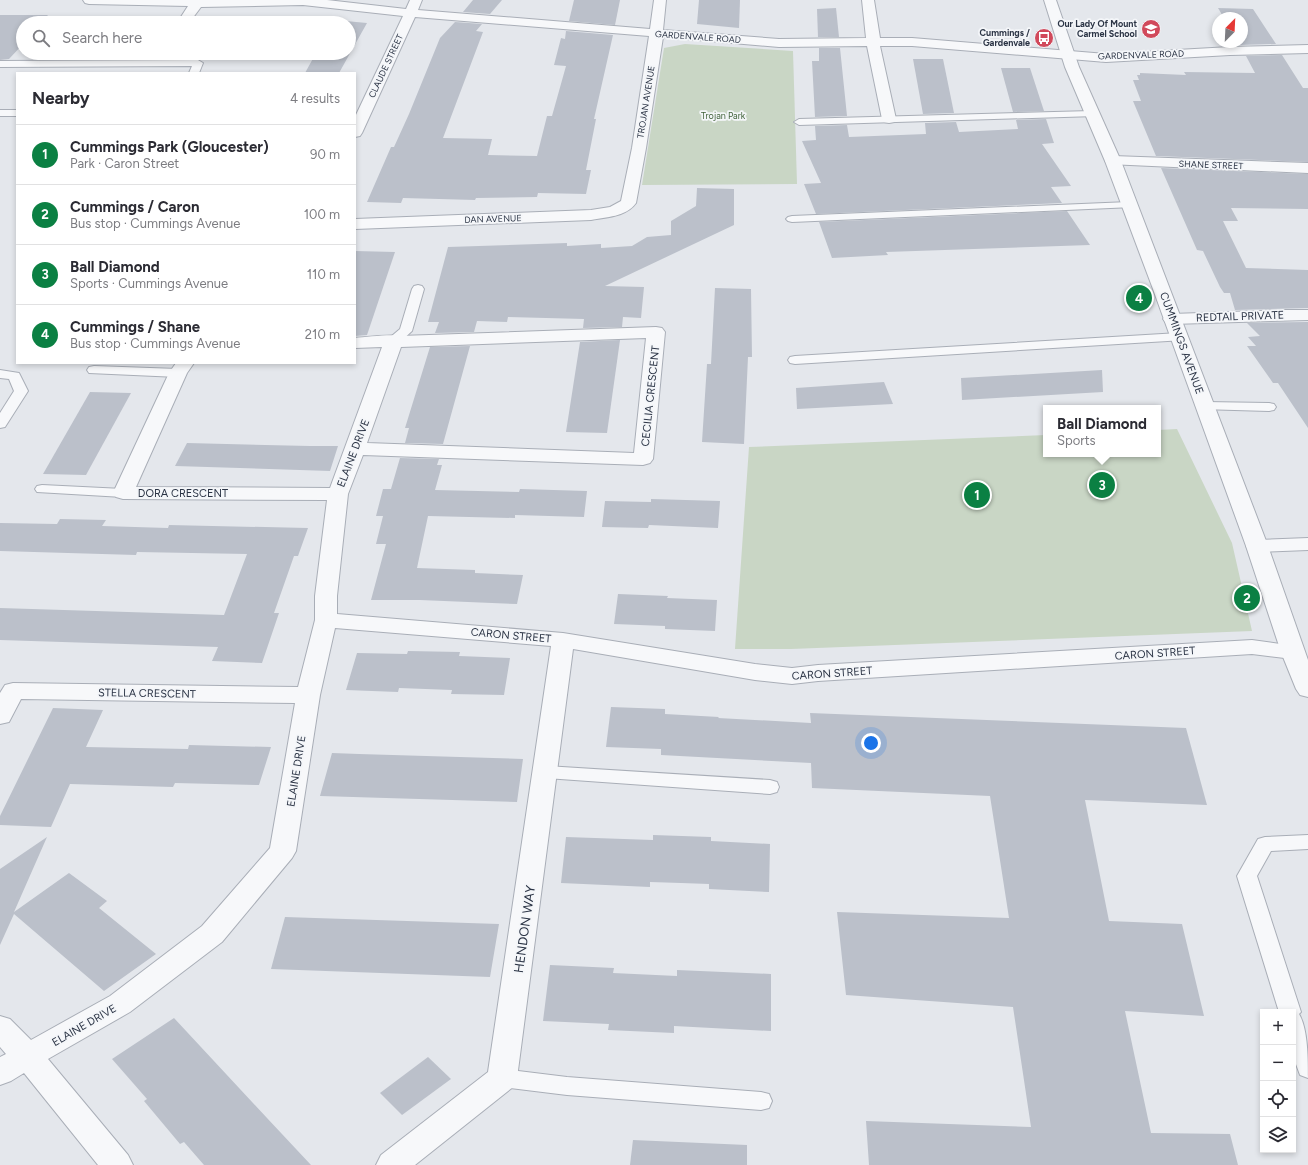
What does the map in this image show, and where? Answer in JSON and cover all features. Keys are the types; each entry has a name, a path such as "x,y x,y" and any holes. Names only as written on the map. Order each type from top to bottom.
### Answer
{"street":[{"name":"GARDENVALE ROAD","path":"89,0 197,3 303,1 410,13 779,44 912,42 1106,58 1230,51 1308,49"},
{"name":"CLAUDE STREET","path":"356,130 417,0"},
{"name":"TROJAN AVENUE","path":"628,203 639,148 649,78 656,43 660,0"},
{"path":"868,0 873,42 889,119"},
{"name":"CUMMINGS AVENUE","path":"1050,0 1072,66 1113,161 1130,205 1257,546 1293,652 1308,689"},
{"path":"188,16 197,3"},
{"name":"SHANE STREET","path":"1113,161 1308,168"},
{"name":"DAN AVENUE","path":"356,224 590,215 615,211 628,203"},
{"name":"REDTAIL PRIVATE","path":"1172,319 1308,315"},
{"name":"CECILIA CRESCENT","path":"355,450 644,459 656,332 394,340"},
{"path":"356,343 394,340"},
{"name":"ELAINE DRIVE","path":"0,1072 120,1004 212,934 283,850 308,694 326,620 326,596 338,494 394,340"},
{"name":"DORA CRESCENT","path":"182,368 123,493 338,494"},
{"path":"1257,546 1308,544"},
{"name":"CARON STREET","path":"326,620 563,640 755,672 792,676 818,673 1252,647 1293,652"},
{"name":"HENDON WAY","path":"502,1078 546,772 563,640"},
{"name":"STELLA CRESCENT","path":"0,716 13,691 308,694"},
{"path":"0,1028 28,1056 117,1165"},
{"path":"392,1165 502,1078"}],"lane":[{"path":"0,64 198,63 194,72"},
{"path":"0,113 16,113"},
{"path":"799,122 1092,114"},
{"path":"792,219 1130,205"},
{"path":"394,340 406,331 418,289"},
{"path":"795,360 1179,337"},
{"path":"94,370 182,368"},
{"path":"0,374 14,376 22,391 0,424"},
{"path":"1205,406 1269,407"},
{"path":"42,489 123,493"},
{"path":"546,772 770,788"},
{"path":"1289,1009 1247,876 1265,844 1308,842"},
{"path":"1296,1031 1308,1069"},
{"path":"502,1078 567,1086 761,1101"}],"green space":[{"name":"Trojan Park","path":"685,44 793,51 797,184 642,185 664,48"},
{"path":"1177,429 1232,543 1252,631 791,649 735,649 749,447 1043,435 1043,457 1161,457 1161,430"}],"building":[{"path":"473,0 502,0 490,14 463,12"},
{"path":"574,0 620,0 615,25 569,21"},
{"path":"699,0 740,0 739,28 697,24"},
{"path":"836,8 839,37 818,37 817,9"},
{"path":"1218,8 1253,9 1276,44 1248,45 1248,12 1220,12"},
{"path":"0,15 48,15 16,16 16,52 9,59 0,60"},
{"path":"356,22 367,23 356,43"},
{"path":"455,22 482,24 476,31 483,32 443,138 492,139 488,155 537,156 547,116 552,116 566,66 554,65 561,38 565,39 566,31 613,35 594,119 596,119 586,170 591,170 586,194 538,193 537,197 476,198 475,200 403,198 401,203 367,202 391,147 394,147 409,114 440,38"},
{"path":"819,48 840,48 847,116 815,117 812,61 819,61"},
{"path":"1282,55 1303,88 1308,88 1308,162 1156,156 1133,101 1141,101 1133,80 1139,80 1137,75 1140,75 1140,73 1186,75 1184,72 1255,73 1246,56"},
{"path":"913,59 943,59 954,113 923,114"},
{"path":"312,60 346,60 340,72 306,72"},
{"path":"1001,68 1030,68 1044,111 1013,112"},
{"path":"1046,119 1054,143 1042,144 1071,186 1051,187 1062,203 816,214 804,184 821,183 802,141 816,140 815,126 847,125 849,137 926,134 925,123 956,122 959,132 1018,129 1016,120"},
{"path":"1161,168 1308,174 1308,209 1231,208 1238,221 1223,221 1246,268 1308,270 1308,308 1235,310 1230,293 1224,293 1203,251 1197,250"},
{"path":"697,188 734,189 734,225 605,286 644,287 641,318 623,317 622,327 583,328 584,319 508,317 507,322 477,321 474,332 435,333 439,322 428,322 448,247 567,243 567,246 601,244 601,248 632,246 647,237 671,235 671,221 696,206"},
{"path":"1067,211 1090,245 886,252 888,255 832,258 819,222"},
{"path":"356,251 395,252 367,335 356,336"},
{"path":"715,288 751,289 752,357 748,357 744,444 702,442 707,364 711,364"},
{"path":"1308,322 1308,428 1278,383 1273,383 1247,346 1256,346 1248,337 1260,336 1247,323"},
{"path":"620,340 607,433 566,432 580,342"},
{"path":"470,346 443,444 405,443 409,428 405,428 430,347"},
{"path":"1102,370 1103,392 962,400 961,378"},
{"path":"884,382 893,404 797,409 796,388"},
{"path":"90,392 131,393 86,475 43,474"},
{"path":"187,443 338,446 330,471 175,466"},
{"path":"400,458 439,459 437,465 442,465 435,490 519,492 520,489 587,491 584,517 515,515 515,518 428,516 417,568 475,570 475,573 523,575 517,604 420,600 371,600 386,544 376,544 383,516 376,516 383,489 391,489"},
{"path":"651,499 720,501 718,528 649,525 648,528 602,527 605,501 651,502"},
{"path":"60,519 106,520 102,526 168,528 169,525 308,528 298,556 294,556 274,613 279,613 262,663 212,661 218,647 0,640 0,608 224,615 247,554 137,552 136,555 0,551 0,523 57,524"},
{"path":"618,594 717,600 715,631 665,629 665,626 614,624"},
{"path":"408,651 460,652 459,656 510,658 504,695 451,694 452,690 399,688 398,692 346,690 357,653 407,654"},
{"path":"611,707 665,709 665,714 811,723 810,713 1186,728 1207,805 1085,800 1109,921 1182,924 1204,1016 1125,1011 1151,1133 1230,1134 1238,1165 869,1165 866,1121 1031,1127 1013,1007 846,995 837,912 1009,918 990,796 812,788 811,763 661,755 661,749 606,747"},
{"path":"53,708 103,710 86,747 188,749 189,745 271,747 259,785 175,783 173,787 70,784 51,827 0,825 0,816"},
{"path":"332,753 523,759 517,802 320,796"},
{"path":"653,835 711,837 711,841 770,844 769,892 709,889 709,884 650,882 650,887 561,883 566,837 653,840"},
{"path":"47,837 14,912 69,873 107,901 99,908 156,954 104,991 14,914 0,945 0,869"},
{"path":"285,917 499,924 490,977 271,969"},
{"path":"550,965 614,968 613,973 677,976 677,970 771,974 771,1031 674,1026 674,1033 608,1030 609,1024 543,1021"},
{"path":"174,1018 311,1165 204,1165 184,1142 180,1144 144,1101 147,1099 112,1059"},
{"path":"428,1057 451,1079 402,1115 380,1093"},
{"path":"633,1140 747,1145 747,1165 630,1165"}],"place":[{"name":"Our Lady Of Mount Carmel School","path":"1151,29"},
{"name":"Cummings / Gardenvale","path":"1044,38"},
{"name":"Cummings / Shane","path":"1139,298"},
{"name":"Ball Diamond","path":"1102,485"},
{"name":"Cummings Park (Gloucester)","path":"977,495"},
{"name":"Cummings / Caron","path":"1247,598"}]}
